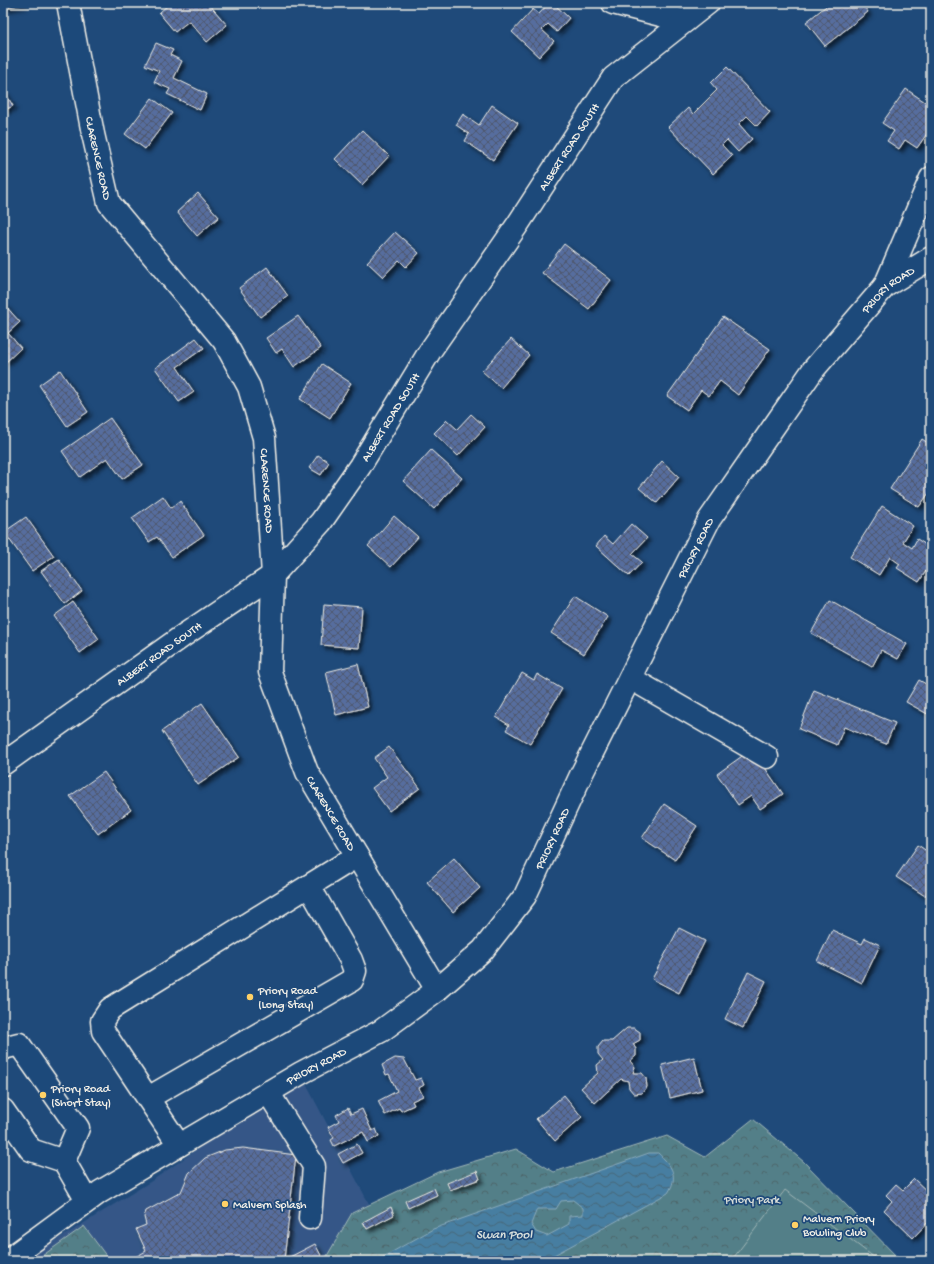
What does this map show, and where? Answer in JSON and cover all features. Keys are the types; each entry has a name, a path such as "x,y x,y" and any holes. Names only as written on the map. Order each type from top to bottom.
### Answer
{"street":[{"name":"CLARENCE ROAD","path":"68,3 93,134 109,203 224,341 250,387 264,438 273,575 270,672 307,772 350,860 437,990"},
{"path":"613,3 685,21"},
{"name":"ALBERT ROAD SOUTH","path":"3,764 187,633 273,575 321,522 360,466 430,351 518,224 613,78 708,3"},
{"path":"885,286 931,178"},
{"name":"PRIORY ROAD","path":"6,1261 87,1201 268,1092 381,1031 437,990 483,950 526,896 582,773 710,520 813,370 885,286 931,258"},
{"path":"630,678 767,757"},
{"path":"179,1145 103,1031 102,1021 110,1009 350,860"},
{"path":"148,1098 352,980 355,971 351,960 308,886"},
{"path":"3,1049 19,1044 78,1128 64,1160"},
{"path":"268,1092 314,1166 310,1218"},
{"path":"3,1110 31,1150 64,1160 87,1201"}],"shaded area":[{"path":"306,1084 377,1219 336,1261 23,1261 150,1182 202,1146"}],"green space":[{"name":"Priory Park","path":"753,1119 804,1162 901,1261 324,1261 352,1213 438,1172 516,1149 554,1172 667,1136 705,1157"},
{"name":"Malvern Priory Bowling Club","path":"785,1190 879,1261 731,1261"},
{"path":"84,1226 110,1261 35,1261"}],"water":[{"name":"Swan Pool","path":"649,1153 658,1153 667,1162 673,1176 673,1181 668,1193 543,1261 376,1261 433,1229","holes":["573,1200 583,1208 583,1215 569,1216 569,1224 547,1236 536,1232 531,1224 537,1209 556,1209 561,1201"]}],"building":[{"path":"3,3 24,3 24,4 3,8"},
{"path":"170,3 208,3 227,25 207,42 189,21 175,32 159,13"},
{"path":"549,3 553,3 569,18 557,32 548,24 542,30 554,41 539,57 512,32 533,9 539,14"},
{"path":"830,3 861,3 868,12 825,46 806,22"},
{"path":"156,43 173,50 170,55 182,61 174,78 207,94 200,110 167,94 170,89 154,82 159,71 145,65"},
{"path":"727,67 770,112 757,126 747,116 739,124 752,139 738,152 727,140 722,145 732,156 713,174 668,127 688,108 693,114 717,90 711,83"},
{"path":"3,89 13,106 3,111"},
{"path":"906,89 931,106 931,128 917,148 905,140 899,149 887,141 894,131 882,123"},
{"path":"152,98 172,113 145,149 125,134"},
{"path":"492,105 518,123 493,160 465,141 469,134 456,125 463,114 479,125"},
{"path":"362,130 389,156 362,185 335,159"},
{"path":"198,193 219,217 197,236 177,212"},
{"path":"395,232 419,253 406,267 399,260 383,277 367,262"},
{"path":"564,244 611,280 589,309 542,273"},
{"path":"267,267 288,296 260,317 239,288"},
{"path":"3,303 20,322 8,333 21,348 5,363 3,361"},
{"path":"298,316 321,348 294,367 282,349 276,353 266,338"},
{"path":"723,317 770,349 738,395 720,381 709,396 701,390 687,410 667,396"},
{"path":"196,338 204,348 177,367 194,392 179,402 155,368"},
{"path":"511,339 529,355 501,388 482,371"},
{"path":"322,364 351,383 330,418 300,399"},
{"path":"60,370 88,412 67,426 39,385"},
{"path":"471,414 485,427 458,456 434,433 447,420 457,429"},
{"path":"110,418 143,465 122,479 107,458 80,477 62,451"},
{"path":"922,439 931,445 931,490 919,507 890,489"},
{"path":"431,450 462,478 434,509 403,481"},
{"path":"318,455 329,462 321,475 309,468"},
{"path":"662,461 679,477 657,503 639,488"},
{"path":"163,496 171,508 180,501 204,535 172,557 157,537 149,542 132,518"},
{"path":"882,506 913,526 903,542 912,548 917,539 931,548 931,563 919,582 897,568 900,564 890,557 879,575 850,557"},
{"path":"394,516 418,537 391,567 368,546"},
{"path":"26,517 54,556 32,571 4,532"},
{"path":"631,524 647,538 632,554 642,562 629,576 596,546 604,536 613,544"},
{"path":"59,559 82,591 65,604 41,571"},
{"path":"575,596 608,617 584,654 551,633"},
{"path":"830,600 907,644 898,659 881,650 872,667 811,633"},
{"path":"73,602 99,639 80,653 54,616"},
{"path":"324,604 362,607 359,648 321,645"},
{"path":"358,664 368,707 336,715 326,672"},
{"path":"522,673 534,680 537,674 562,689 530,744 506,730 509,725 496,717"},
{"path":"919,680 931,687 931,716 906,702"},
{"path":"814,690 895,723 886,744 844,727 837,745 799,729"},
{"path":"202,703 239,757 198,785 162,731"},
{"path":"389,747 420,788 389,811 372,788 387,777 374,758"},
{"path":"752,749 783,794 760,809 751,796 738,805 717,774"},
{"path":"104,772 131,810 98,834 70,796"},
{"path":"664,804 697,826 675,860 642,838"},
{"path":"918,845 931,854 931,886 925,896 896,877"},
{"path":"454,858 480,888 453,912 427,882"},
{"path":"679,928 705,941 679,993 652,979"},
{"path":"832,930 862,944 865,938 880,945 862,983 817,961"},
{"path":"748,972 766,981 743,1028 725,1019"},
{"path":"627,1028 634,1028 640,1032 640,1040 633,1044 636,1049 636,1056 630,1061 635,1067 633,1073 642,1073 646,1078 647,1087 642,1093 634,1094 629,1088 628,1081 621,1079 595,1103 581,1088 598,1073 597,1065 603,1060 598,1054 598,1047 603,1041 612,1041"},
{"path":"694,1057 702,1090 670,1098 662,1065"},
{"path":"395,1058 404,1059 415,1080 421,1078 424,1085 419,1088 423,1096 412,1101 414,1105 401,1111 399,1108 385,1115 378,1101 397,1091 389,1074 386,1075 382,1065"},
{"path":"564,1095 582,1117 555,1141 536,1119"},
{"path":"348,1108 351,1114 362,1109 372,1131 376,1129 379,1136 368,1142 363,1132 334,1146 331,1140 334,1138 328,1127 339,1121 336,1115"},
{"path":"357,1144 362,1153 343,1163 338,1154"},
{"name":"Malvern Splash","path":"243,1148 296,1155 284,1260 315,1244 324,1261 133,1261 132,1259 146,1251 136,1229 146,1225 144,1217 146,1211 181,1192 189,1173 205,1158 225,1150"},
{"path":"477,1171 480,1179 450,1190 447,1183"},
{"path":"914,1179 931,1195 931,1219 913,1238 884,1210 892,1201 886,1195 896,1184 903,1190"},
{"path":"434,1188 437,1195 408,1208 405,1201"},
{"path":"391,1207 394,1215 367,1229 363,1222"}],"place":[{"name":"Priory Road (Long Stay)","path":"250,997"},
{"name":"Priory Road (Short Stay)","path":"43,1095"},
{"name":"Malvern Splash","path":"225,1204"},
{"name":"Malvern Priory Bowling Club","path":"795,1225"}]}
